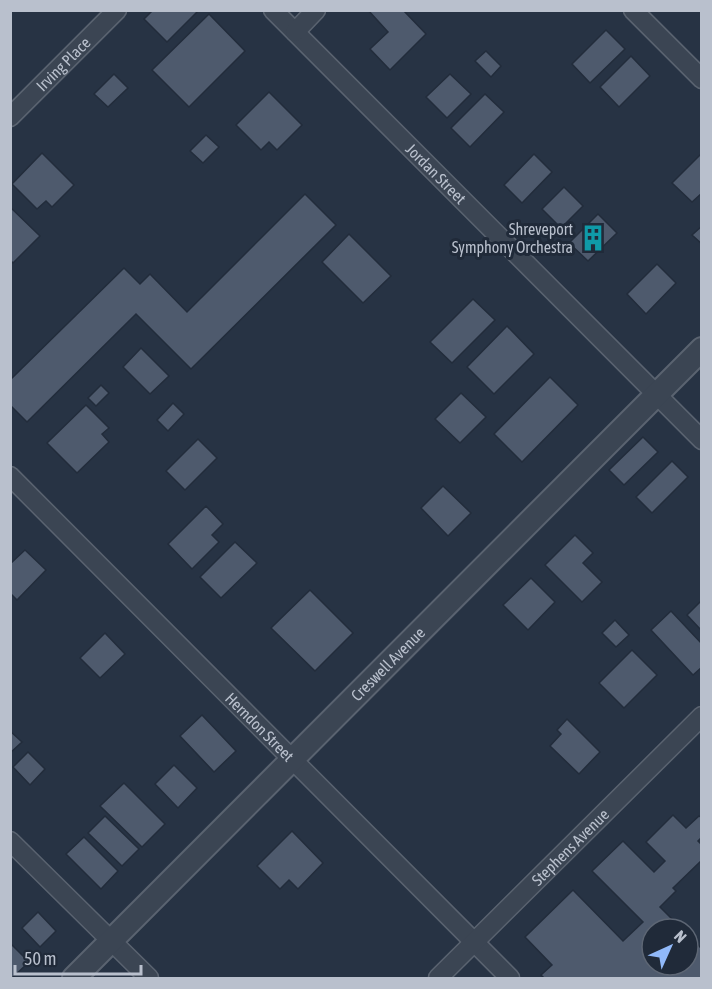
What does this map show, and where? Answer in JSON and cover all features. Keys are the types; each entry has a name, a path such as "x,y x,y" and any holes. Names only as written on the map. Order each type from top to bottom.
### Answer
{"street":[{"name":"Irving Place","path":"10,117 117,10"},
{"name":"Jordan Street","path":"273,10 702,440"},
{"path":"294,32 316,10"},
{"path":"633,10 702,79"},
{"name":"Creswell Avenue","path":"74,978 702,349"},
{"name":"Herndon Street","path":"10,476 510,978"},
{"name":"Stephens Avenue","path":"438,978 702,716"},
{"path":"10,841 149,978"}],"building":[{"path":"153,10 199,10 167,42 144,19"},
{"path":"368,10 403,10 426,34 390,70 370,49 388,32"},
{"path":"209,14 245,51 189,107 152,70"},
{"path":"606,30 625,49 590,83 572,64"},
{"path":"486,51 501,66 491,77 475,61"},
{"path":"631,56 650,76 619,107 600,87"},
{"path":"114,74 128,88 108,107 94,94"},
{"path":"450,74 471,94 447,118 426,97"},
{"path":"269,92 302,125 277,150 269,142 261,150 236,125"},
{"path":"485,94 504,112 470,147 451,128"},
{"path":"206,135 219,147 203,163 190,151"},
{"path":"42,153 74,185 52,207 46,201 37,209 12,184"},
{"path":"702,153 702,193 692,202 672,183"},
{"path":"534,154 552,172 522,203 504,185"},
{"path":"564,187 583,206 561,228 542,209"},
{"path":"305,194 336,225 191,369 136,314 27,422 10,405 10,380 124,268 140,284 150,274 187,312"},
{"path":"10,207 40,236 13,263 10,260"},
{"name":"Shreveport Symphony Orchestra","path":"598,214 617,233 588,261 569,243"},
{"path":"702,226 702,244 692,235"},
{"path":"349,234 391,276 363,303 322,262"},
{"path":"657,264 676,283 646,314 627,294"},
{"path":"473,299 495,320 452,363 430,342"},
{"path":"507,326 534,354 494,394 467,367"},
{"path":"141,348 169,376 150,394 123,367"},
{"path":"550,377 578,405 522,462 494,434"},
{"path":"101,385 109,393 96,406 88,398"},
{"path":"461,393 486,417 460,443 435,419"},
{"path":"173,403 184,414 168,431 157,420"},
{"path":"86,405 109,428 102,434 109,442 77,473 47,443"},
{"path":"643,437 658,452 624,485 609,470"},
{"path":"198,439 217,458 185,490 166,471"},
{"path":"672,461 688,477 652,513 636,497"},
{"path":"443,486 471,513 448,536 421,508"},
{"path":"206,506 223,524 212,535 219,542 192,569 168,544"},
{"path":"575,535 593,553 583,563 602,582 582,602 545,565"},
{"path":"235,542 257,563 221,598 200,577"},
{"path":"25,550 46,570 17,600 10,593 10,564"},
{"path":"531,578 555,602 528,630 503,605"},
{"path":"310,590 353,633 315,671 271,628"},
{"path":"700,602 702,604 701,630 687,615"},
{"path":"671,611 702,644 702,667 693,675 651,630"},
{"path":"615,620 629,635 616,647 602,633"},
{"path":"105,633 125,654 100,678 80,658"},
{"path":"632,650 657,675 624,708 599,683"},
{"path":"202,715 236,751 214,772 180,736"},
{"path":"567,719 600,752 579,774 550,746 561,734 557,730"},
{"path":"10,731 22,742 10,753"},
{"path":"28,752 45,769 30,785 13,767"},
{"path":"174,765 197,788 178,808 155,784"},
{"path":"124,783 165,824 142,847 100,806"},
{"path":"673,815 686,828 699,816 702,818 702,837 698,841 702,845 702,860 673,888 676,891 660,907 670,917 640,917 640,919 592,871 623,841 654,872 665,861 646,842"},
{"path":"105,816 139,849 122,866 88,833"},
{"path":"292,831 323,863 298,889 289,880 280,889 257,866"},
{"path":"84,837 118,871 101,889 66,854"},
{"path":"573,890 623,941 640,925 640,977 700,977 700,947 702,949 702,978 544,978 541,975 552,965 525,937"},
{"path":"38,912 56,931 40,947 22,928"},
{"path":"10,943 29,962 12,978 10,978"}],"place":[{"name":"Shreveport Symphony Orchestra","path":"593,238"}]}
